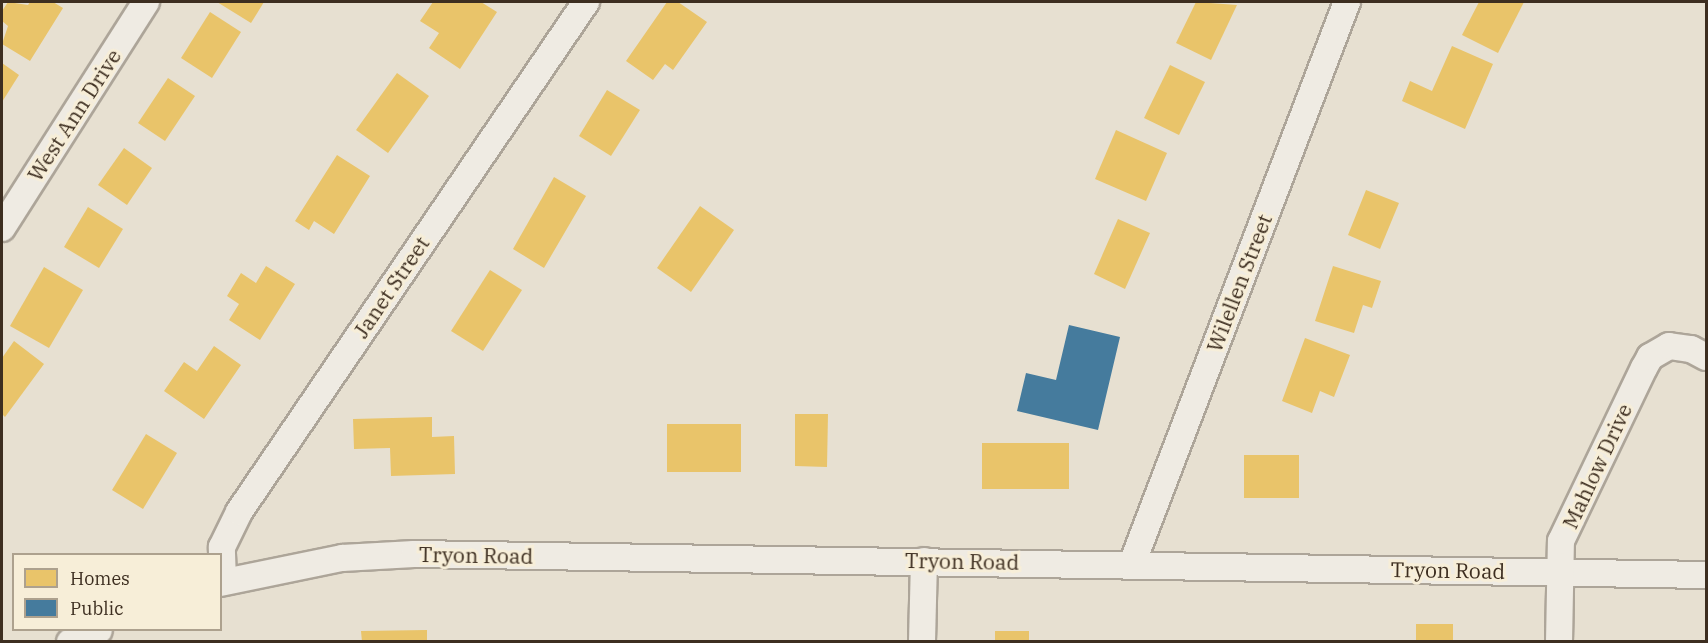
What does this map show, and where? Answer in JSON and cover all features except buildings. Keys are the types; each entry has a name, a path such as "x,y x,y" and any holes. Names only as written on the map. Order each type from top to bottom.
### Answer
{"street":[{"name":"West Ann Drive","path":"2,228 146,2"},
{"name":"Janet Street","path":"222,582 222,547 238,512 586,2"},
{"name":"Wilellen Street","path":"1132,564 1347,2"},
{"name":"Mahlow Drive","path":"1559,642 1558,572 1569,520 1650,357 1659,349 1679,345 1707,357"},
{"name":"Tryon Road","path":"222,582 342,558 403,554 1707,575"},
{"path":"922,642 924,561"},
{"path":"70,642 97,631"}]}
